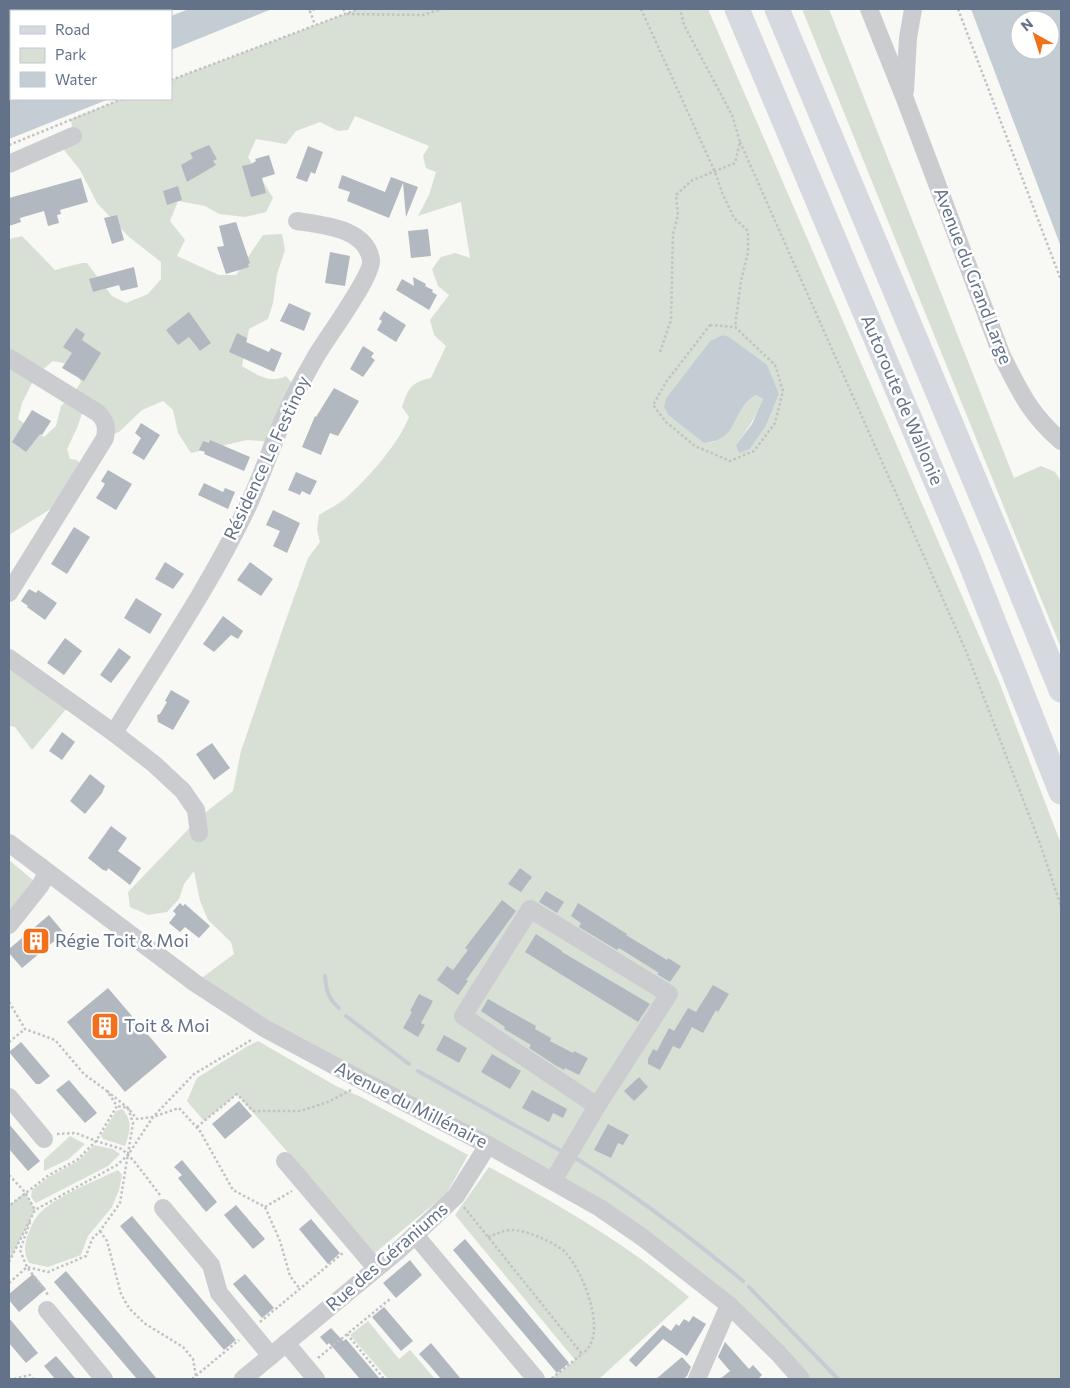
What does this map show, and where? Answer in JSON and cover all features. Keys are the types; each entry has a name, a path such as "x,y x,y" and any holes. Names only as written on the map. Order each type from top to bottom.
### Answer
{"highway":[{"name":"Autoroute de Wallonie","path":"737,9 968,557 1061,792"},
{"name":"Autoroute de Wallonie","path":"776,9 1061,690"}],"street":[{"name":"Avenue du Grand Large","path":"869,9 1002,356 1021,396 1042,424 1061,441"},
{"name":"Avenue du Grand Large","path":"905,99 908,38 913,9"},
{"path":"9,164 73,136"},
{"name":"Résidence Le Festinoy","path":"114,733 212,574 245,512 284,417 321,346 362,284 371,263 368,247 352,234 329,226 297,221"},
{"path":"9,358 98,413 105,420 107,429 106,438 9,592"},
{"path":"9,658 154,764 183,791 196,810 199,833"},
{"path":"9,836 47,873 40,886 9,925"},
{"name":"Avenue du Millénaire","path":"9,844 195,983 264,1028 488,1145 600,1208 642,1237 729,1305 778,1353 801,1379"},
{"path":"553,1182 597,1106 669,994 530,909 463,1016 597,1106"},
{"path":"9,1097 44,1139"},
{"name":"Rue des Géraniums","path":"243,1379 415,1235 456,1196 488,1145"},
{"path":"285,1161 376,1268"},
{"path":"162,1208 211,1265 219,1293 271,1356"},
{"path":"415,1235 536,1379"},
{"path":"697,1379 729,1305"},
{"path":"47,1310 104,1379"},
{"path":"286,1343 311,1374"}],"path":[{"path":"314,9 310,11 315,25"},
{"path":"343,9 346,14"},
{"path":"172,80 358,9"},
{"path":"346,14 422,15 442,9"},
{"path":"641,9 734,218 748,231 748,252 741,281 735,327"},
{"path":"680,9 684,25 732,114 740,142 966,651 1039,840 1061,906"},
{"path":"958,9 1061,280"},
{"path":"660,352 671,320 673,234 678,214 676,196 691,181 735,163 740,142"},
{"path":"710,324 735,327 775,365 783,390 775,423 754,451 730,462 695,446 666,422 653,405 666,382 710,324"},
{"path":"9,1002 25,1030 55,1040 84,1074 128,1108 137,1119 153,1118 179,1108 196,1127 233,1190 266,1207 280,1241 290,1276 300,1289"},
{"path":"9,1262 35,1210 117,1166 128,1155 153,1118 194,1074 253,1040 264,1028"},
{"path":"9,1042 25,1030"},
{"path":"196,1127 237,1094 252,1111 300,1111 328,1102 365,1082"},
{"path":"107,1091 117,1106 128,1108"},
{"path":"9,1206 49,1175 77,1160 96,1141 117,1106"},
{"path":"26,1267 48,1272 86,1256 92,1239 120,1204 133,1123 128,1108"},
{"path":"44,1139 59,1133 76,1133 122,1149 159,1193 162,1208"},
{"path":"9,1175 25,1192 35,1210 20,1250 26,1267 49,1295 47,1310"},
{"path":"266,1207 304,1183"},
{"path":"456,1196 582,1354"},
{"path":"488,1237 512,1230 530,1234 551,1243 565,1253 579,1272 588,1292 594,1332 590,1345 582,1354 551,1379"},
{"path":"100,1231 107,1241 121,1294 129,1308 144,1323 183,1347 193,1359 196,1376"},
{"path":"192,1379 355,1243"},
{"path":"9,1283 26,1267"},
{"path":"311,1374 347,1334 390,1298"},
{"path":"347,1334 384,1379"},
{"path":"14,1379 30,1375 33,1379"}],"green space":[{"path":"358,9 708,9 1000,684 1061,844 1061,1379 801,1379 642,1237 195,983 234,954 231,942 208,920 200,901 194,871 184,884 179,899 167,912 148,915 130,907 128,892 202,815 233,791 241,751 283,628 308,558 320,542 317,530 319,515 341,502 356,488 374,470 398,438 409,417 402,407 406,395 415,384 431,378 446,346 434,335 430,320 449,295 438,286 432,269 441,257 455,253 470,258 461,202 418,216 429,195 436,172 426,168 423,156 429,146 355,116 348,130 338,131 320,122 296,131 286,144 256,139 248,157 273,198 266,212 245,217 219,214 205,206 178,201 170,221 185,240 177,256 219,275 236,275 263,235 282,234 285,250 277,274 273,303 268,319 249,329 242,366 268,379 286,376 298,390 274,442 247,440 191,453 178,433 173,410 163,401 142,410 119,432 105,438 85,405 67,449 70,459 77,460 85,470 52,508 9,535 9,239 22,236 55,270 87,263 112,296 126,303 148,294 161,279 161,262 129,237 97,203 80,170 64,150 73,136 71,119 119,100 172,100 172,80","holes":["722,335 779,394 766,426 750,449 736,445 751,423 763,399 756,395 747,400 714,442 705,443 668,415 666,398 710,341","53,361 73,365 81,382 71,397 61,406 56,426 44,437 18,419 22,403 36,375"]},
{"path":"802,9 829,9 1014,478 1041,466 1055,472 1061,481 1061,648"},
{"path":"9,658 72,702 32,750 15,727 9,726"},
{"path":"9,860 40,886 9,925"},
{"path":"258,1041 336,1086 361,1097 468,1155 447,1193 375,1253 237,1094 204,1121 187,1101 197,1078"},
{"path":"122,1109 128,1117 130,1126 125,1146 103,1139 101,1136 116,1111"},
{"path":"70,1136 85,1144 69,1159 44,1171 44,1160"},
{"path":"94,1145 113,1149 120,1154 108,1166 36,1203 31,1197 32,1190 49,1177 78,1161"},
{"path":"489,1167 593,1227 642,1260 689,1297 599,1379 551,1379 575,1360 455,1215"},
{"path":"118,1170 122,1175 119,1190 112,1207 88,1236 81,1255 48,1267 29,1263 25,1253 25,1244 31,1226 37,1216 53,1202 86,1184"},
{"path":"25,1192 35,1210 9,1262 9,1206"},
{"path":"368,1321 399,1359 410,1350 435,1379 388,1379 350,1335"}],"water":[{"path":"189,9 272,9 172,50 172,16"},
{"path":"971,9 1061,9 1061,247"},
{"path":"9,70 10,100 106,100 9,139"},
{"path":"722,335 729,337 767,365 779,394 766,426 750,449 739,453 736,445 752,424 763,399 756,395 742,408 730,430 724,436 716,441 704,443 668,415 664,407 666,398 710,341"}],"building":[{"path":"209,145 217,159 213,161 216,165 187,182 181,165 193,158 190,153"},
{"path":"308,146 323,152 315,174 311,172 307,182 296,178"},
{"path":"269,155 275,174 262,178 266,193 251,197 242,166 251,164 256,161 255,159"},
{"path":"342,175 385,192 391,177 418,187 406,217 403,183 389,218 347,201 350,192 338,188"},
{"path":"81,178 88,202 60,210 61,214 57,215 59,223 48,226 44,211 20,218 21,222 9,226 9,198"},
{"path":"178,186 182,200 167,205 163,191"},
{"path":"117,215 124,240 112,244 104,218"},
{"path":"236,222 250,263 248,264 249,267 226,274 217,247 224,246 219,226"},
{"path":"428,229 431,256 411,258 408,231"},
{"path":"330,252 350,256 345,286 325,283"},
{"path":"134,267 138,287 121,291 119,285 93,292 89,279"},
{"path":"413,277 426,284 425,286 433,290 432,292 437,295 429,310 396,290 402,279 414,286"},
{"path":"289,303 311,313 304,331 280,321"},
{"path":"384,311 406,325 396,342 377,330 382,321 379,319"},
{"path":"189,312 211,343 200,351 189,337 178,345 166,330"},
{"path":"76,328 85,334 82,340 101,353 84,381 62,368 72,353 63,347"},
{"path":"237,333 247,338 246,342 269,352 271,348 282,353 274,372 229,352"},
{"path":"363,346 374,353 371,357 375,360 363,377 350,369"},
{"path":"334,388 359,401 338,436 330,433 321,455 302,447 315,416"},
{"path":"32,410 51,421 42,435 40,434 26,452 12,442"},
{"path":"141,423 160,435 144,460 132,453 141,438 135,433"},
{"path":"210,440 250,457 244,471 204,454 205,452 199,450 203,441 209,443"},
{"path":"108,470 132,484 116,510 96,498 105,484 101,481"},
{"path":"296,472 317,481 310,495 302,491 300,495 288,490"},
{"path":"204,483 223,492 225,488 235,492 228,509 198,495"},
{"path":"273,510 300,523 287,553 273,546 280,531 266,525"},
{"path":"74,527 90,537 67,574 51,564"},
{"path":"165,562 184,574 173,589 155,579"},
{"path":"250,562 273,579 261,596 237,580"},
{"path":"29,589 36,593 38,590 57,603 45,620 21,601"},
{"path":"136,598 162,614 150,634 124,618"},
{"path":"223,616 243,631 238,639 231,635 214,652 203,644"},
{"path":"65,638 82,651 64,675 47,663"},
{"path":"119,648 131,657 111,683 100,675"},
{"path":"171,690 190,701 173,730 158,722 157,715 160,714 167,702 165,701"},
{"path":"62,732 75,742 62,760 49,751"},
{"path":"212,743 230,768 214,780 196,754"},
{"path":"90,774 105,786 102,793 85,814 70,801"},
{"path":"111,826 127,838 118,851 141,868 130,885 108,868 107,871 103,870 88,858"},
{"path":"520,868 532,877 521,892 508,884"},
{"path":"546,891 564,902 557,913 539,902"},
{"path":"502,900 516,911 466,980 468,981 458,995 437,980 447,966 453,970 468,950 465,948"},
{"path":"180,903 183,906 185,904 210,926 199,938 185,927 180,932 169,923 176,914 173,911"},
{"path":"578,903 626,935 667,960 668,958 681,966 670,982 619,948 617,950 579,927 581,923 571,916"},
{"name":"Régie Toit & Moi","path":"49,915 64,933 22,968 9,953 9,949"},
{"path":"536,934 562,952 650,1004 638,1022 525,952"},
{"path":"713,985 729,994 718,1012 716,1010 703,1033 692,1027 680,1049 673,1046 660,1070 648,1064 648,1059 653,1049 657,1051 669,1028 674,1031 688,1008 696,1012"},
{"name":"Toit & Moi","path":"108,988 167,1057 125,1092 67,1022"},
{"path":"419,994 433,1001 421,1023 425,1025 418,1037 403,1028"},
{"path":"488,999 536,1026 535,1029 551,1038 550,1041 573,1053 574,1051 588,1058 579,1075 555,1065 529,1048 531,1045 504,1029 505,1027 481,1011"},
{"path":"444,1035 467,1048 459,1063 436,1050"},
{"path":"21,1042 50,1076 40,1084 36,1084 9,1052"},
{"path":"492,1054 521,1071 510,1089 481,1072"},
{"path":"639,1077 648,1087 634,1101 624,1091"},
{"path":"69,1080 97,1113 85,1123 56,1090"},
{"path":"532,1090 567,1109 563,1118 553,1113 549,1122 522,1108"},
{"path":"239,1101 252,1116 225,1139 212,1124"},
{"path":"9,1124 40,1161 28,1171 9,1149"},
{"path":"608,1124 629,1135 623,1145 618,1143 611,1158 594,1150"},
{"path":"182,1160 217,1202 206,1212 178,1178 182,1175 174,1167"},
{"path":"236,1205 265,1239 253,1249 224,1215"},
{"path":"132,1216 236,1340 224,1350 120,1226"},
{"path":"311,1219 340,1253 328,1264 299,1229"},
{"path":"465,1239 569,1363 557,1373 453,1250"},
{"path":"410,1260 422,1275 396,1298 383,1283"},
{"path":"66,1271 157,1379 137,1379 54,1282"},
{"path":"33,1274 46,1289 19,1312 9,1300 9,1294"},
{"path":"245,1274 274,1308 262,1318 233,1284"},
{"path":"384,1307 413,1341 401,1351 372,1317"},
{"path":"693,1316 706,1324 687,1356 663,1339 636,1367 629,1360 663,1325 671,1331 676,1324 679,1326 684,1319 689,1322"},
{"path":"9,1318 38,1353 26,1363 9,1343"},
{"path":"331,1328 343,1341 346,1339 380,1379 360,1379 329,1343 327,1345 320,1337"},
{"path":"725,1342 749,1369 753,1365 762,1375 758,1379 720,1379 730,1371 718,1357"},
{"path":"431,1343 461,1379 441,1379 419,1354"},
{"path":"56,1356 76,1379 55,1379 44,1366"},
{"path":"682,1357 691,1367 687,1376 683,1379 656,1379"}],"waterway":[{"path":"325,976 328,994 339,1008"},
{"path":"346,1016 409,1064"},
{"path":"418,1071 563,1152"},
{"path":"577,1159 621,1187 662,1217 743,1281"},
{"path":"749,1287 838,1379"}],"place":[{"name":"Régie Toit & Moi","path":"36,941"},
{"name":"Toit & Moi","path":"105,1026"}]}
